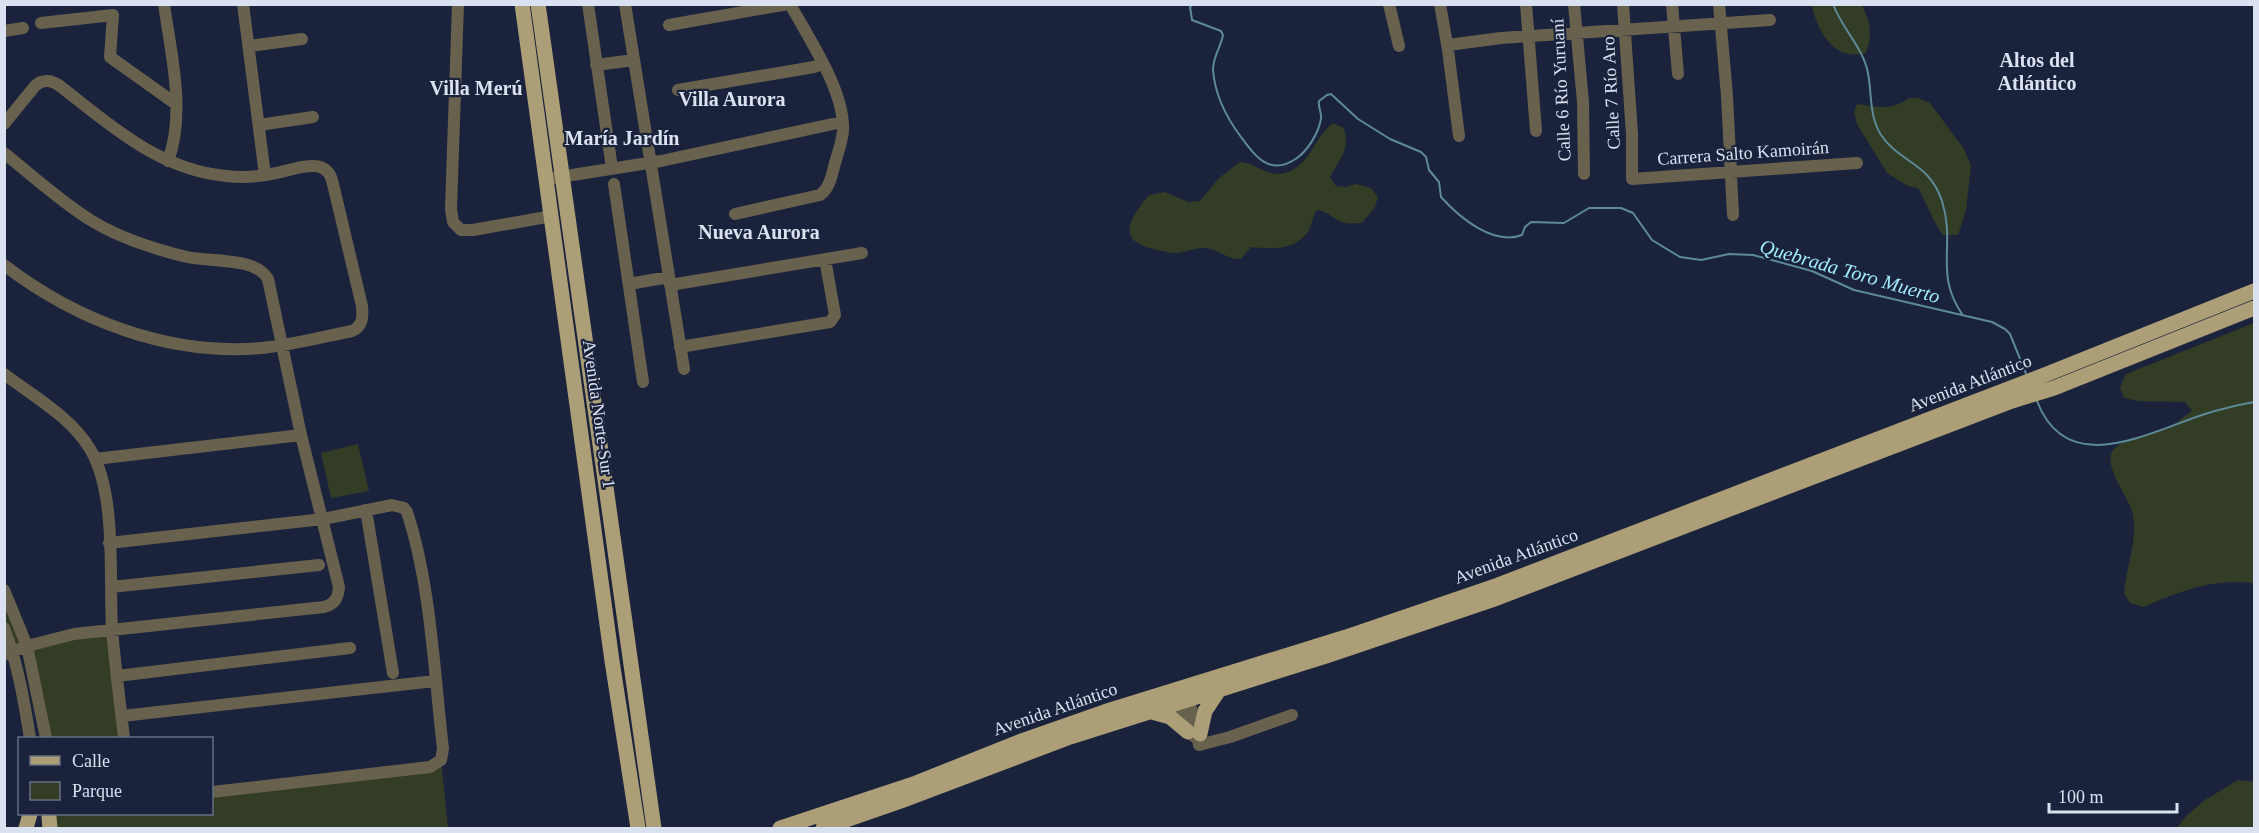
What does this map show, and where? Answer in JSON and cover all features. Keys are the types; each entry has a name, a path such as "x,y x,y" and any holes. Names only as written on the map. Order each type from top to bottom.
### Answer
{"main road":[{"name":"Avenida Norte-Sur 1","path":"522,4 554,178 654,828"},
{"name":"Avenida Norte-Sur 1","path":"538,4 554,178 552,216 612,662 638,828"},
{"name":"Avenida Atlántico","path":"2050,381 2254,291"},
{"name":"Avenida Atlántico","path":"780,828 916,783 1054,729 1182,694 1498,585 2010,395 2254,308"},
{"name":"Avenida Atlántico","path":"823,828 891,805 1070,737 1148,711 1182,694 1220,690 1232,684 1329,655 1492,600 2010,395"},
{"path":"1148,711 1170,717 1195,735 1205,711 1220,690"}],"street":[{"path":"164,4 176,104 174,142 168,161"},
{"path":"243,4 265,175"},
{"path":"458,4 451,209 453,222 460,230 473,230 552,216"},
{"path":"588,4 612,168"},
{"path":"625,4 684,369"},
{"path":"669,25 789,4 823,63 835,92 843,130 824,192 820,195 735,214"},
{"path":"1389,4 1399,46"},
{"path":"1440,4 1448,45 1459,136"},
{"path":"1526,4 1536,131"},
{"name":"Calle 6 Río Yuruaní","path":"1574,4 1583,102 1584,174"},
{"name":"Calle 7 Río Aro","path":"1623,4 1632,134 1632,179"},
{"path":"1672,4 1678,74"},
{"path":"1719,4 1727,96 1733,215"},
{"path":"41,23 113,15 110,57 176,104"},
{"path":"1448,45 1478,40 1770,20"},
{"path":"4,31 23,28"},
{"path":"249,46 302,39"},
{"path":"596,65 634,60"},
{"path":"678,90 814,67 823,63"},
{"path":"4,124 39,82 49,81 60,86 129,140 168,161 195,170 225,176 265,175 311,166 318,166 328,171 333,184 362,314 360,325 352,331 283,345 216,348 184,344 139,335 99,321 39,290 4,265"},
{"path":"259,125 313,117"},
{"path":"554,178 650,162 842,122"},
{"path":"4,153 81,214 107,229 147,245 185,256 257,267 264,272 268,279 301,435 339,587 336,599 330,606 63,636 27,645 9,653"},
{"name":"Carrera Salto Kamoirán","path":"1632,179 1857,163"},
{"path":"614,184 643,382"},
{"path":"629,284 669,281 862,253"},
{"path":"680,347 830,322 835,315 825,259"},
{"path":"4,374 76,431 95,459 106,494 112,630 124,737"},
{"path":"95,459 301,435"},
{"path":"109,543 323,519 392,505 404,508 407,512 425,593 443,755 436,765 213,792"},
{"path":"366,510 393,673"},
{"path":"111,587 319,565"},
{"path":"4,590 27,645 46,737"},
{"path":"4,628 30,737"},
{"path":"117,676 350,648"},
{"path":"122,716 435,681"},
{"path":"1182,694 1199,745 1230,737 1292,715"}],"green space":[{"path":"1812,5 1862,5 1870,28 1866,53 1855,55 1845,53 1829,42 1818,25"},
{"path":"1909,98 1918,98 1930,103 1964,149 1971,166 1966,210 1958,235 1943,235 1918,188 1908,186 1887,173 1857,124 1854,113 1857,104 1890,106"},
{"path":"1333,123 1344,128 1346,143 1343,154 1330,177 1336,186 1346,187 1356,184 1371,188 1378,197 1375,207 1362,223 1342,222 1317,210 1308,232 1296,243 1275,248 1251,247 1241,259 1231,258 1205,248 1177,253 1167,252 1139,244 1132,238 1130,225 1137,210 1149,195 1165,192 1188,202 1200,201 1219,178 1240,162 1275,174 1290,171 1305,160 1320,136"},
{"path":"2254,323 2254,583 2210,584 2143,607 2130,603 2124,593 2133,542 2134,521 2132,511 2113,471 2111,455 2114,449 2127,440 2170,427 2192,411 2185,402 2124,398 2120,387 2126,374"},
{"path":"358,444 369,491 331,498 321,453"},
{"path":"5,590 27,645 112,630 124,737 46,737 27,646 13,651 5,628"},
{"path":"441,760 448,828 50,828 49,815 213,815 213,792"},
{"path":"2238,780 2254,782 2254,828 2177,828 2186,816 2205,800"}],"waterway":[{"name":"Quebrada Toro Muerto","path":"1193,4 1190,7 1192,20 1221,31 1223,35 1213,70 1222,106 1252,151 1271,165 1279,166 1287,163 1305,151 1320,125 1319,101 1331,94 1358,119 1390,139 1421,152 1426,157 1429,170 1439,182 1441,197 1467,221 1488,233 1500,237 1522,235 1525,227 1531,222 1564,223 1589,208 1621,208 1633,213 1652,240 1680,257 1701,260 1729,254 1753,255 1812,271 1854,290 1992,322 2010,334 2027,376"},
{"path":"1833,4 1862,55 1868,73 1877,128 1897,152 1930,178 1942,201 1946,217 1949,285 1962,314"},
{"name":"Quebrada Toro Muerto","path":"2037,401 2051,425 2068,439 2089,445 2111,444 2135,439 2205,414 2254,402"}],"district":[{"name":"Altos del Atlántico","path":"2037,72"},
{"name":"Villa Merú","path":"476,88"},
{"name":"Villa Aurora","path":"732,99"},
{"name":"María Jardín","path":"622,138"},
{"name":"Nueva Aurora","path":"759,232"}]}
